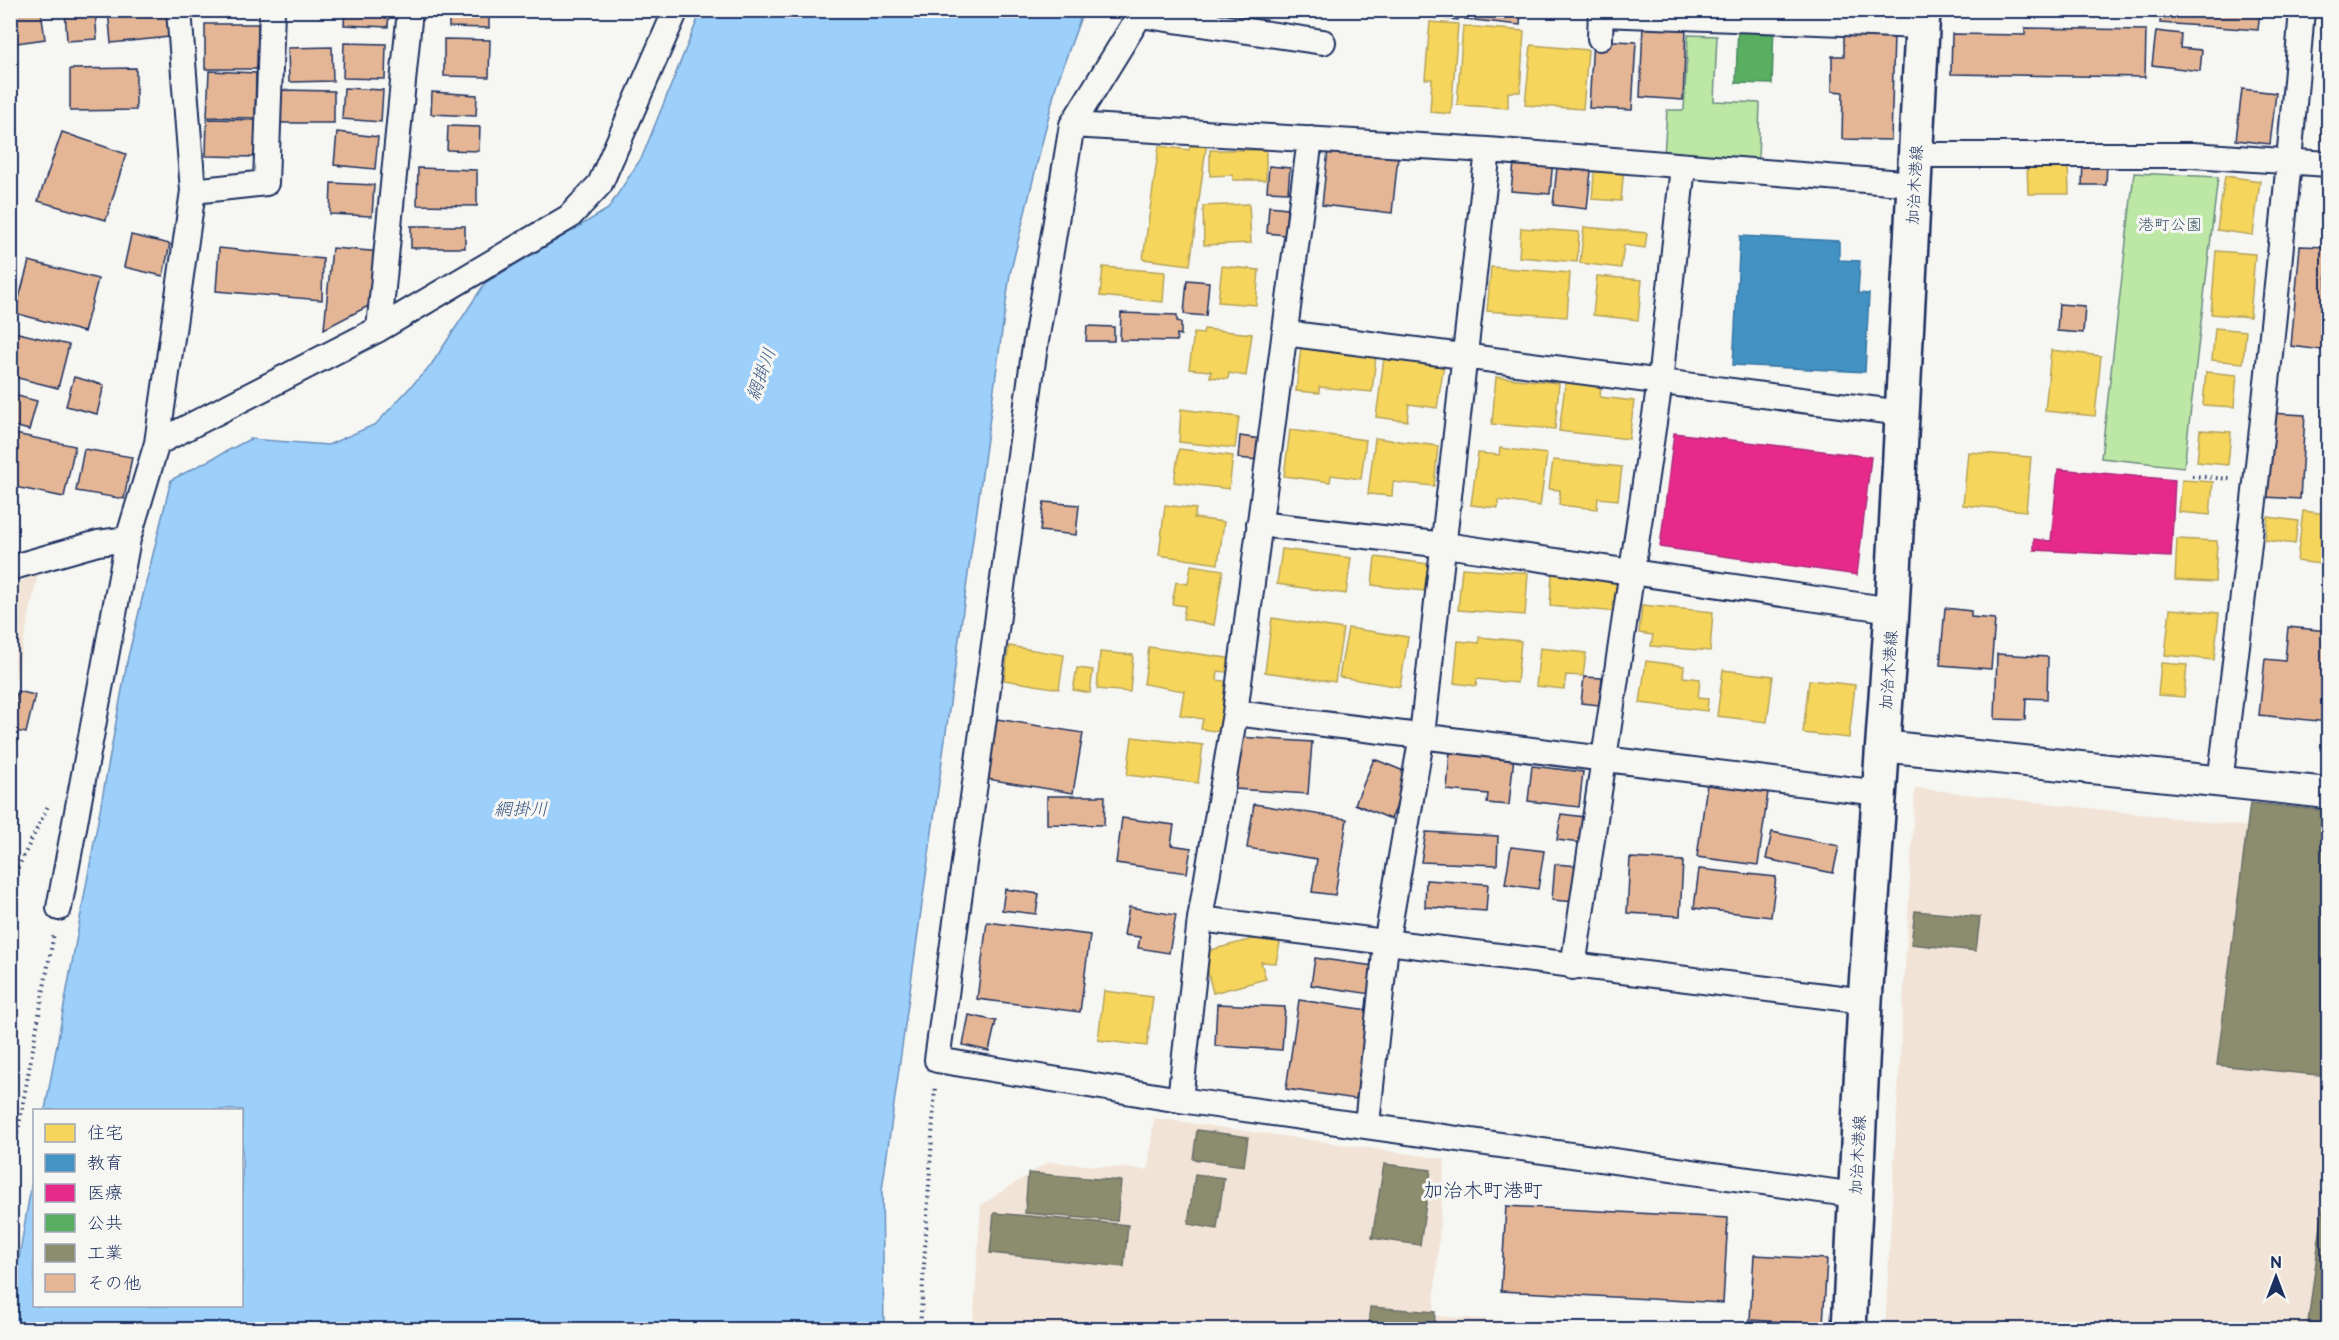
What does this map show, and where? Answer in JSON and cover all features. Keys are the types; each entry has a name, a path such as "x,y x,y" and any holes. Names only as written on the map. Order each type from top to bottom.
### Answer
{"main road":[{"name":"加治木港線","path":"1849,1329 1865,1001 1892,610 1922,18"}],"street":[{"path":"59,908 128,539 157,442 193,191 179,10"},
{"path":"193,191 266,183 272,10"},
{"path":"379,329 410,10"},
{"path":"157,442 379,329 569,217 600,184 676,10"},
{"path":"2220,782 2257,481 2302,10"},
{"path":"1600,38 1601,12 1922,18"},
{"path":"1323,42 1142,13 1072,125 1034,353 937,1060 1180,1100 1367,1124 1855,1195"},
{"path":"1072,125 1488,150 1683,166 1915,170 2180,155 2328,164"},
{"path":"1180,1100 1200,919 1235,713 1310,139"},
{"path":"1367,1124 1386,944 1422,735 1488,150"},
{"path":"1573,967 1660,382 1683,166"},
{"path":"1285,333 1902,412"},
{"path":"1258,524 1444,545 1892,610"},
{"path":"10,568 98,543 128,539"},
{"path":"1235,713 1879,793"},
{"path":"1882,746 2328,793"},
{"path":"1200,919 1386,944 1865,1001"}],"path":[{"path":"2192,476 2257,481"},
{"path":"10,1174 59,908"},
{"path":"920,1329 937,1060"}],"shaded area":[{"path":"38,574 11,701 11,585"},
{"path":"1915,788 2328,836 2328,1329 1885,1330"},
{"path":"1154,1118 1445,1159 1433,1316 1624,1329 973,1330 981,1205 1048,1162 1148,1170"}],"green space":[{"path":"1688,35 1717,36 1714,101 1760,103 1758,160 1664,156 1667,110 1684,110"},
{"name":"港町公園","path":"2134,173 2218,177 2184,467 2101,458"}],"water":[{"name":"網掛川","path":"701,11 1083,11 1056,86 1010,274 882,1190 884,1329 11,1329 11,1305 33,1175 33,1307 243,1307 243,1109 45,1109 128,657 171,480 250,439 328,445 376,424 431,365 485,283 608,209 642,157"}],"building: 住宅":[{"path":"1430,22 1458,24 1451,114 1430,112 1432,79 1425,79"},
{"path":"1463,26 1524,31 1520,92 1508,92 1508,108 1457,105"},
{"path":"1531,45 1588,50 1583,109 1525,105"},
{"path":"2323,111 2328,111 2328,140 2321,140"},
{"path":"1191,138 1207,141 1190,265 1143,259 1159,146 1189,150"},
{"path":"1210,150 1266,150 1266,180 1233,180 1233,175 1210,176"},
{"path":"2027,161 2068,161 2069,194 2028,194"},
{"path":"1595,164 1624,166 1621,201 1592,199"},
{"path":"2225,176 2260,181 2253,235 2217,230"},
{"path":"1249,204 1251,243 1204,245 1203,206"},
{"path":"1584,227 1647,233 1645,248 1624,245 1621,268 1580,263"},
{"path":"1521,228 1579,232 1577,262 1519,257"},
{"path":"2216,251 2255,254 2250,317 2211,314"},
{"path":"1222,266 1259,270 1256,305 1218,302"},
{"path":"1103,267 1165,272 1163,302 1100,296"},
{"path":"1491,267 1570,273 1567,317 1487,311"},
{"path":"1597,276 1642,280 1638,320 1593,315"},
{"path":"2215,328 2246,331 2243,363 2212,360"},
{"path":"1204,329 1252,334 1246,376 1229,373 1228,379 1210,377 1211,371 1189,369 1194,333 1203,334"},
{"path":"1301,347 1376,356 1372,392 1319,387 1319,393 1296,391"},
{"path":"2051,350 2101,356 2095,416 2045,411"},
{"path":"1385,351 1445,359 1437,408 1409,404 1407,421 1376,417"},
{"path":"2206,372 2237,375 2234,407 2203,405"},
{"path":"1496,377 1559,383 1555,429 1492,424"},
{"path":"1566,378 1601,383 1600,397 1634,401 1629,439 1559,431"},
{"path":"1181,409 1239,417 1235,448 1179,442"},
{"path":"1290,430 1366,440 1361,479 1331,475 1330,482 1284,476"},
{"path":"2200,430 2231,432 2228,465 2197,462"},
{"path":"1375,438 1438,446 1434,486 1393,482 1392,496 1368,494"},
{"path":"1500,448 1547,454 1540,506 1498,500 1498,508 1471,505 1478,453 1499,455"},
{"path":"1179,449 1233,456 1229,489 1174,482"},
{"path":"1968,452 2031,457 2026,511 1963,505"},
{"path":"1553,460 1622,467 1618,500 1598,498 1597,509 1559,505 1560,490 1549,489"},
{"path":"2182,480 2213,482 2210,515 2179,512"},
{"path":"1165,505 1196,509 1194,518 1224,522 1218,564 1159,555"},
{"path":"2303,511 2328,514 2328,565 2297,561"},
{"path":"2268,517 2298,521 2295,544 2265,540"},
{"path":"2177,539 2217,541 2215,582 2175,580"},
{"path":"1282,549 1351,558 1346,594 1277,584"},
{"path":"1375,557 1428,564 1424,591 1372,585"},
{"path":"1191,565 1223,570 1214,625 1183,619 1185,606 1172,604 1176,582 1188,584"},
{"path":"1462,568 1528,573 1525,615 1458,610"},
{"path":"1552,574 1621,576 1618,612 1550,606"},
{"path":"1642,605 1713,612 1710,651 1651,646 1653,635 1639,633"},
{"path":"2170,609 2219,613 2214,660 2165,655"},
{"path":"1272,618 1343,629 1335,682 1265,672"},
{"path":"1348,628 1408,637 1400,687 1339,677"},
{"path":"1479,637 1521,641 1517,683 1477,679 1476,686 1454,683 1458,641 1479,643"},
{"path":"1009,646 1064,655 1059,689 1004,680"},
{"path":"1149,647 1234,659 1232,673 1218,671 1217,680 1229,682 1221,732 1201,729 1203,719 1180,715 1184,691 1144,684"},
{"path":"1540,648 1586,653 1583,676 1566,675 1564,689 1536,686"},
{"path":"1100,652 1133,655 1130,692 1097,689"},
{"path":"1646,661 1684,666 1683,677 1700,679 1698,698 1708,699 1707,711 1640,703"},
{"path":"2161,663 2187,665 2184,697 2158,695"},
{"path":"1077,668 1093,670 1090,693 1073,690"},
{"path":"1723,670 1773,676 1767,722 1717,716"},
{"path":"1809,680 1855,685 1849,738 1803,733"},
{"path":"1132,737 1203,745 1198,783 1127,775"},
{"path":"1255,933 1281,938 1276,963 1261,962 1266,979 1213,993 1203,952 1253,939"},
{"path":"1104,991 1153,997 1147,1046 1098,1040"}],"building: 教育":[{"path":"1740,236 1839,241 1839,260 1860,261 1858,293 1869,294 1865,372 1733,365"}],"building: 医療":[{"path":"1674,433 1871,457 1857,575 1660,547"},
{"path":"2058,469 2175,480 2171,557 2034,550 2034,539 2051,541"}],"building: 公共":[{"path":"1738,23 1774,24 1772,84 1736,83"}],"building: 工業":[{"path":"2250,803 2328,811 2328,1076 2217,1065"},
{"path":"1915,911 1980,917 1976,951 1911,944"},
{"path":"1197,1130 1248,1137 1244,1166 1193,1159"},
{"path":"1384,1164 1431,1170 1420,1245 1372,1238"},
{"path":"2328,1171 2328,1330 2307,1330"},
{"path":"1028,1173 1121,1181 1117,1221 1025,1213"},
{"path":"1195,1174 1224,1178 1217,1229 1188,1224"},
{"path":"994,1213 1128,1225 1124,1267 990,1253"},
{"path":"1370,1307 1435,1312 1434,1330 1368,1330"}],"building: その他":[{"path":"65,10 95,10 97,39 67,41"},
{"path":"108,10 166,10 169,37 111,43"},
{"path":"235,10 265,10 265,13 235,12"},
{"path":"345,10 389,10 388,27 344,25"},
{"path":"449,10 489,10 489,28 449,27"},
{"path":"1413,10 1459,10 1458,20 1412,15"},
{"path":"1466,10 1521,10 1520,25 1465,19"},
{"path":"2161,10 2260,10 2258,30 2160,23"},
{"path":"41,11 45,39 10,44 10,15"},
{"path":"205,24 258,24 258,69 205,69"},
{"path":"1643,25 1686,28 1683,100 1640,97"},
{"path":"2025,28 2146,30 2145,77 1951,74 1952,34 2025,35"},
{"path":"2156,31 2181,34 2180,48 2202,50 2200,71 2152,65"},
{"path":"1844,34 1894,35 1891,140 1842,139 1843,92 1832,91 1832,56 1844,56"},
{"path":"444,39 490,40 489,77 444,76"},
{"path":"1593,40 1636,42 1632,110 1589,108"},
{"path":"344,43 386,44 385,79 343,78"},
{"path":"332,47 333,81 289,82 288,48"},
{"path":"136,68 136,110 70,111 70,69"},
{"path":"209,71 256,73 255,118 207,117"},
{"path":"344,88 383,90 381,122 342,119"},
{"path":"2242,89 2276,93 2270,144 2236,140"},
{"path":"281,90 334,91 334,123 280,123"},
{"path":"432,92 477,95 476,116 431,114"},
{"path":"207,119 257,120 257,157 206,156"},
{"path":"448,126 480,127 479,151 447,150"},
{"path":"62,132 126,154 106,220 38,201"},
{"path":"337,132 378,137 375,169 334,165"},
{"path":"1328,150 1398,157 1392,213 1322,205"},
{"path":"1515,154 1553,158 1550,194 1511,191"},
{"path":"1558,158 1592,161 1587,209 1553,205"},
{"path":"2083,162 2107,163 2106,185 2082,185"},
{"path":"1269,166 1290,168 1288,192 1267,191"},
{"path":"418,168 477,170 477,206 417,205"},
{"path":"331,183 374,185 372,216 330,214"},
{"path":"1269,206 1287,208 1285,235 1267,233"},
{"path":"411,226 465,226 465,248 411,248"},
{"path":"131,235 170,244 163,276 124,267"},
{"path":"2300,246 2328,247 2322,350 2291,346"},
{"path":"219,248 323,259 322,300 216,291"},
{"path":"332,248 384,252 380,300 324,329"},
{"path":"29,261 98,279 84,332 15,313"},
{"path":"1187,280 1209,282 1206,316 1184,314"},
{"path":"2059,304 2085,306 2083,333 2057,331"},
{"path":"1121,313 1177,315 1177,321 1181,322 1181,335 1177,334 1177,341 1120,340"},
{"path":"1087,326 1114,327 1114,341 1086,341"},
{"path":"10,331 69,345 58,388 10,376"},
{"path":"74,377 104,385 97,414 66,406"},
{"path":"10,394 37,401 29,430 10,425"},
{"path":"2270,413 2305,415 2300,499 2264,497"},
{"path":"10,433 75,446 64,497 10,486"},
{"path":"1240,436 1260,439 1258,460 1238,458"},
{"path":"84,449 132,457 124,499 76,491"},
{"path":"1044,502 1079,505 1076,535 1040,531"},
{"path":"1945,608 1971,611 1971,617 1995,619 1991,669 1940,665"},
{"path":"2288,627 2328,631 2328,722 2259,715 2265,659 2285,661"},
{"path":"1997,654 2048,657 2047,699 2026,698 2025,720 1995,719"},
{"path":"1584,677 1602,678 1599,705 1581,703"},
{"path":"17,691 35,695 26,733 10,730"},
{"path":"997,719 1083,733 1073,793 987,779"},
{"path":"1239,737 1312,742 1308,794 1235,789"},
{"path":"1450,751 1514,756 1509,805 1487,803 1488,794 1447,790"},
{"path":"1374,759 1411,774 1391,819 1355,804"},
{"path":"1532,766 1583,772 1579,807 1528,801"},
{"path":"1707,784 1768,792 1758,865 1697,857"},
{"path":"1047,796 1105,796 1104,825 1047,824"},
{"path":"1254,804 1347,819 1335,895 1312,892 1317,859 1247,848"},
{"path":"1561,814 1584,817 1580,843 1557,840"},
{"path":"1122,818 1174,825 1171,845 1191,848 1187,873 1116,863"},
{"path":"1426,832 1498,836 1497,865 1421,862"},
{"path":"1772,832 1839,846 1833,873 1766,859"},
{"path":"1511,847 1544,851 1538,889 1505,884"},
{"path":"1630,858 1683,861 1680,916 1627,913"},
{"path":"1555,864 1579,866 1576,902 1552,900"},
{"path":"1699,869 1776,877 1771,917 1694,908"},
{"path":"1426,880 1488,884 1486,911 1425,907"},
{"path":"1005,889 1039,894 1036,914 1002,910"},
{"path":"1129,907 1176,915 1169,953 1138,948 1140,937 1124,935"},
{"path":"987,922 1090,935 1080,1012 977,999"},
{"path":"1315,958 1374,966 1371,994 1311,985"},
{"path":"1299,1000 1368,1010 1356,1099 1286,1089"},
{"path":"1217,1004 1285,1007 1282,1050 1215,1046"},
{"path":"969,1015 996,1021 989,1051 963,1045"},
{"path":"1506,1206 1728,1218 1723,1303 1501,1291"},
{"path":"1754,1255 1827,1259 1823,1324 1750,1320"}],"district":[{"name":"加治木町港町","path":"1483,1190"}]}
